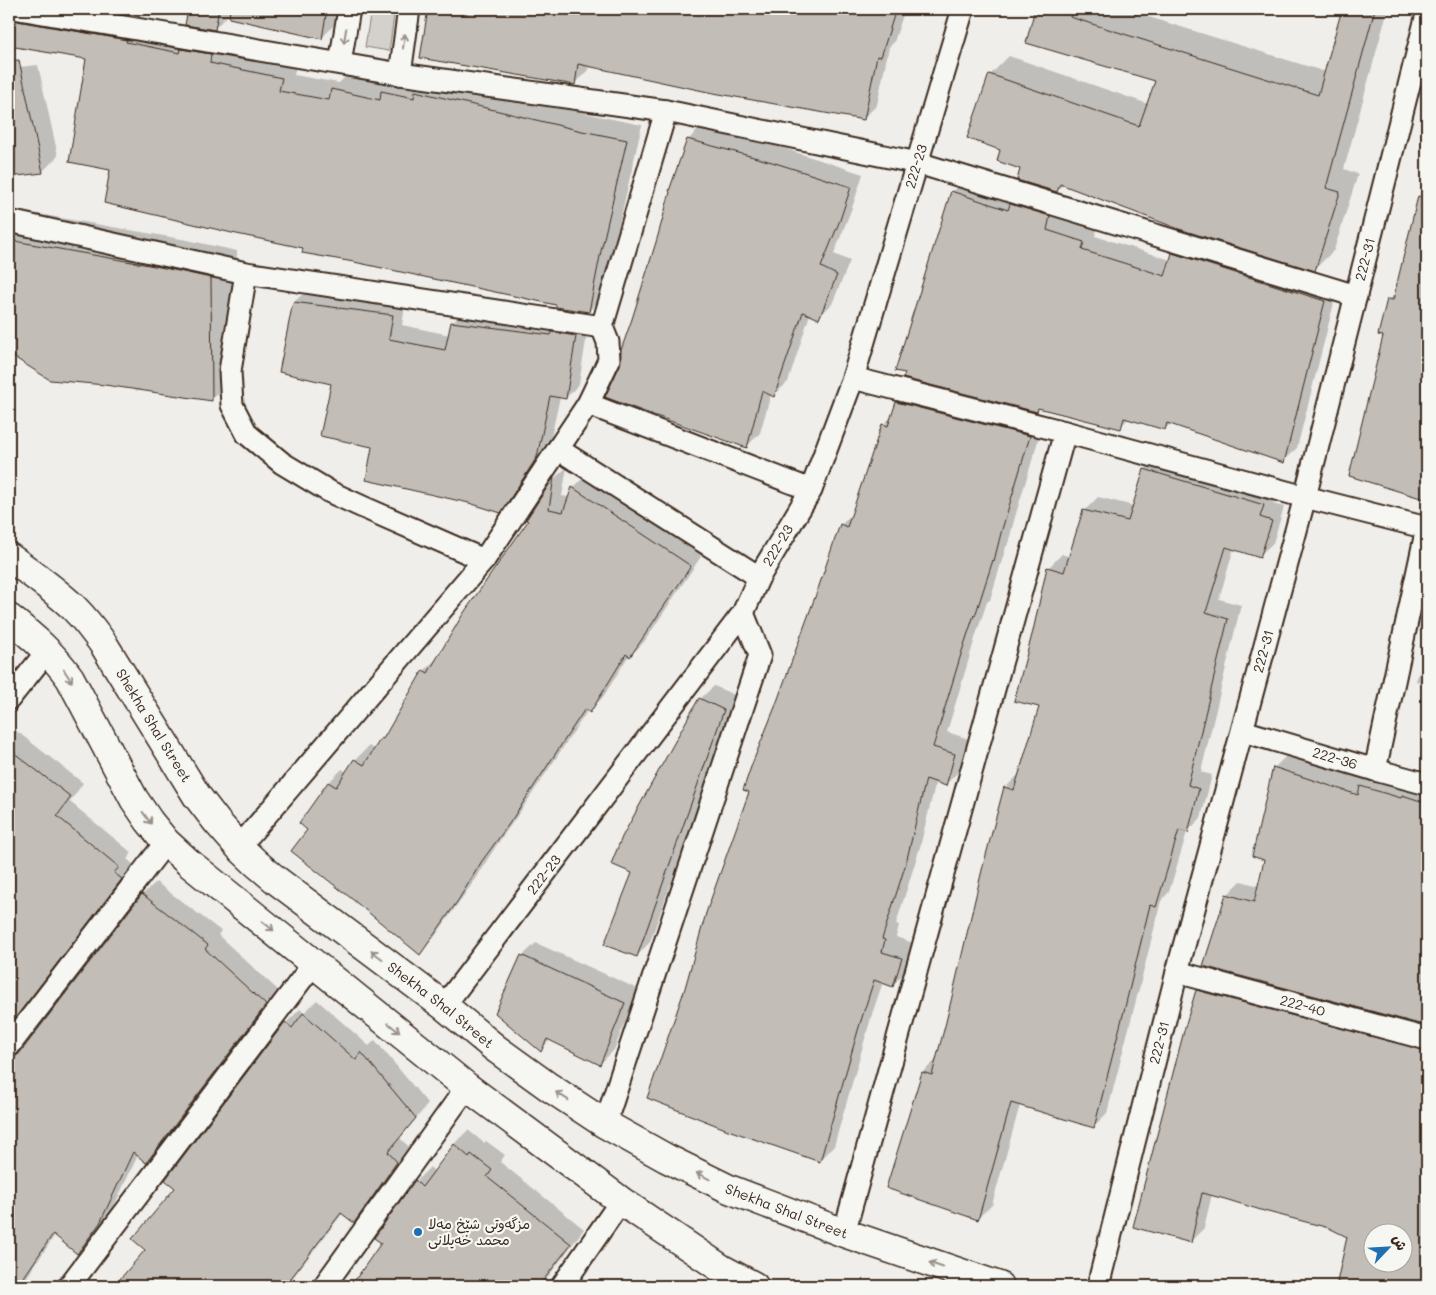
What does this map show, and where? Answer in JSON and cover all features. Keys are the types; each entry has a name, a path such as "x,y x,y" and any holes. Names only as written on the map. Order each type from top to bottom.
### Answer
{"street":[{"path":"19,9 400,74 666,112 918,163 1356,296"},
{"path":"340,63 349,9"},
{"path":"400,74 409,9"},
{"name":"222-23","path":"444,1006 743,613 759,578 811,490 853,378 962,9"},
{"name":"222-31","path":"1098,1286 1177,972 1304,497 1427,14"},
{"path":"239,846 484,560 588,404 609,360 608,342 602,327 666,112"},
{"path":"9,221 246,273 602,327"},
{"path":"246,273 230,372 232,405 247,434 282,463 330,492 484,560"},
{"path":"853,378 1066,432 1304,497 1427,528 1375,770"},
{"path":"588,404 811,490"},
{"path":"844,1233 1066,432"},
{"path":"558,449 759,578"},
{"name":"Shekha Shal Street","path":"9,557 56,592 90,625 197,796 239,846 276,880 444,1006 495,1048 605,1124 666,1158 729,1189 844,1233 999,1286"},
{"path":"605,1124 760,655 743,613"},
{"path":"9,618 48,650 60,663 70,678 134,799 166,842 189,863 468,1087 621,1201 722,1269 754,1286"},
{"path":"9,698 48,650"},
{"name":"222-36","path":"1243,730 1427,784"},
{"path":"9,1046 166,842"},
{"path":"69,1286 314,963"},
{"name":"222-40","path":"1177,972 1427,1039"},
{"path":"324,1286 468,1087"},
{"path":"562,1286 621,1201"}],"shaded area":[{"path":"371,9 395,9 389,51 365,47"}],"building":[{"path":"188,9 219,9 215,30 185,25"},
{"path":"230,9 327,9 322,39 229,18"},
{"path":"428,9 896,9 881,57 877,56 864,120 708,92 578,64 575,85 420,58"},
{"path":"1035,9 1072,9 1070,17 1318,95 1342,9 1375,9 1326,188 1340,192 1315,271 1179,229 1060,184 1057,192 1017,180 1020,169 997,161 1000,150 967,138 989,74 1139,126 1155,81 1026,43"},
{"path":"9,16 17,21 127,40 126,42 180,53 181,49 211,54 210,63 282,78 279,91 329,100 331,89 380,100 381,91 414,98 415,91 627,140 589,312 556,307 556,305 354,262 302,253 303,248 104,203 110,170 69,162 86,59 9,46"},
{"path":"19,60 43,173 9,177 9,61"},
{"path":"687,139 772,162 851,187 821,267 837,275 819,319 803,312 774,397 762,391 747,448 605,397 620,365 621,350 657,239 669,191"},
{"path":"951,191 1008,210 1010,204 1050,216 1047,230 1084,242 1082,250 1165,276 1172,253 1325,301 1284,463 1167,423 1165,430 1124,418 1121,429 1038,408 1037,412 903,378 905,373 895,371"},
{"path":"1418,196 1427,198 1427,500 1349,476 1383,336 1378,335 1387,299 1393,300"},
{"path":"9,240 211,278 212,401 105,385 50,380 9,354"},
{"path":"293,302 393,315 389,339 445,350 451,322 551,335 552,332 576,336 566,399 550,396 537,457 501,513 469,503 366,480 372,447 320,436 331,384 279,372"},
{"path":"896,402 1030,436 994,561 962,651 933,747 955,754 946,786 926,779 906,863 882,939 885,940 882,952 902,958 893,987 874,980 820,1162 728,1130 647,1098 685,988 706,913 749,792 743,790 752,764 775,707 840,524 847,527 882,424 888,426"},
{"path":"1144,469 1264,505 1260,517 1272,521 1260,558 1226,547 1206,612 1228,619 1188,785 1199,789 1188,833 1179,830 1156,907 1150,905 1094,1128 1011,1103 978,1220 886,1188 922,1072 932,1075 1004,787 1014,790 1039,707 1014,701 1033,631 1047,567 1064,572 1083,510 1128,521"},
{"path":"554,477 549,509 563,512 572,487 691,566 630,657 626,654 590,713 585,709 420,955 291,851 307,830 299,823 328,782 336,787 354,759 364,765 381,738 383,739 423,670 428,673 463,614 528,521 526,520"},
{"path":"699,698 724,710 637,957 604,945 632,873 611,864 622,837"},
{"path":"9,749 71,797 57,816 119,867 114,873 122,879 9,1026"},
{"path":"1273,767 1358,795 1360,786 1401,798 1402,795 1427,803 1427,1026 1203,966 1226,894 1254,902 1264,860 1252,856"},
{"path":"142,894 208,945 205,949 266,1005 146,1163 133,1152 100,1223 77,1254 53,1234 18,1286 9,1286 9,1058 19,1054"},
{"path":"521,955 625,1003 600,1065 547,1039 541,1052 495,1013"},
{"path":"1196,990 1427,1051 1427,1286 1352,1286 1337,1282 1347,1237 1329,1228 1202,1193 1191,1243 1133,1227"},
{"path":"303,1013 356,1060 361,1052 416,1118 388,1152 397,1162 354,1223 341,1213 285,1286 114,1286 145,1250 132,1239 175,1188 165,1180 285,1022 292,1028"},
{"path":"454,1144 469,1157 471,1154 492,1170 487,1177 571,1244 539,1286 351,1286 381,1243 374,1238 415,1180 422,1187"}],"place":[{"name":"مزگەوتی شێخ مەلا محمد خەیلانی","path":"418,1232"}]}
